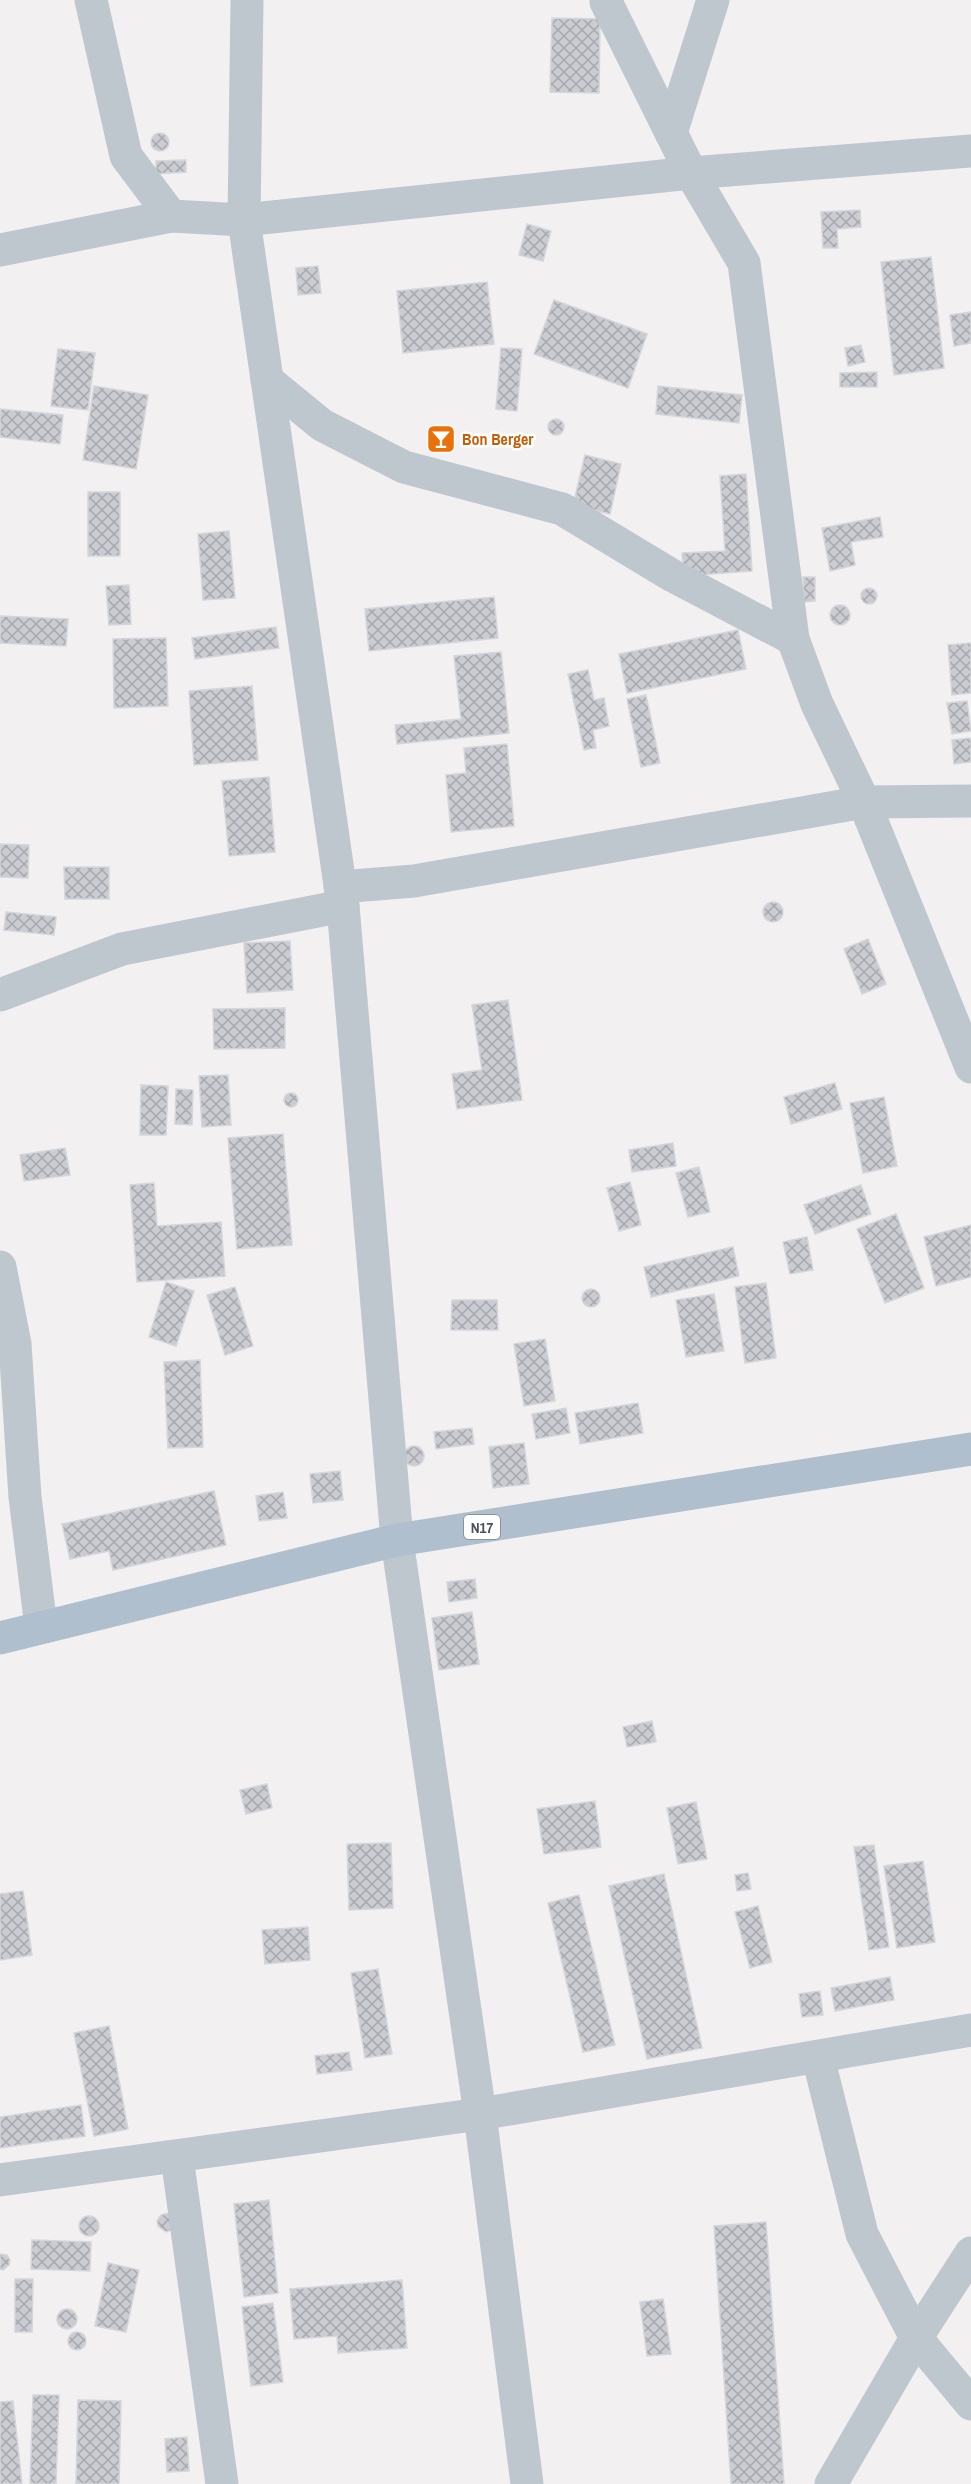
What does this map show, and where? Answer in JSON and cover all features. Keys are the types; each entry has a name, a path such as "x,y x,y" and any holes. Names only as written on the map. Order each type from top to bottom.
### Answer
{"main road":[{"name":"N17","path":"0,1638 398,1540 971,1449"}],"street":[{"path":"91,0 126,156 171,216"},
{"path":"247,0 244,220 342,897 398,1540 480,2114 527,2484"},
{"path":"671,133 713,0"},
{"path":"606,2 691,173 744,263 793,639 817,704 864,802 971,1067"},
{"path":"0,250 171,216 244,220 691,173 971,152"},
{"path":"267,380 322,425 404,467 562,509 673,576 793,639"},
{"path":"0,995 122,949 414,880 864,802 971,801"},
{"path":"0,1267 15,1344 26,1497 41,1628"},
{"path":"0,2180 480,2114 971,2030"},
{"path":"818,2057 862,2234 916,2338 971,2404"},
{"path":"177,2157 222,2484"},
{"path":"831,2484 916,2338 971,2253"}],"building":[{"path":"552,18 600,19 599,93 550,92"},
{"path":"160,133 166,136 169,142 166,148 160,151 154,148 151,142 154,136"},
{"path":"186,160 186,172 156,174 156,161"},
{"path":"860,210 861,227 837,229 838,248 823,248 821,212"},
{"path":"527,224 551,231 543,261 519,255"},
{"path":"931,257 944,368 894,375 881,262"},
{"path":"318,266 321,293 298,295 296,268"},
{"path":"487,282 494,344 403,353 397,291"},
{"path":"554,300 647,334 628,388 534,354"},
{"path":"971,312 971,343 954,346 950,315"},
{"path":"861,345 865,362 848,366 845,348"},
{"path":"501,348 522,349 517,411 496,409"},
{"path":"58,349 95,353 88,410 51,406"},
{"path":"877,372 877,387 840,387 840,373"},
{"path":"94,386 148,395 136,469 83,460"},
{"path":"658,386 742,395 739,423 656,414"},
{"path":"0,409 63,415 60,444 0,437"},
{"path":"556,419 562,421 564,427 562,433 556,435 550,433 548,427 550,421"},
{"path":"585,455 621,464 610,514 573,505"},
{"path":"746,474 752,571 684,576 682,553 725,551 720,476"},
{"path":"88,492 120,492 120,556 88,556"},
{"path":"880,517 883,537 851,542 855,565 830,571 822,528"},
{"path":"229,531 235,598 203,600 198,534"},
{"path":"803,577 815,577 815,601 804,602"},
{"path":"129,585 131,624 109,625 106,586"},
{"path":"866,588 872,588 877,596 875,602 866,604 861,599 861,593"},
{"path":"494,597 498,638 369,651 365,609"},
{"path":"840,605 847,608 850,615 847,622 840,625 833,622 830,615 833,608"},
{"path":"0,616 68,619 66,646 0,643"},
{"path":"276,627 279,648 195,659 192,638"},
{"path":"738,630 746,669 627,693 619,654"},
{"path":"166,638 168,706 114,708 113,639"},
{"path":"971,643 971,693 952,695 948,645"},
{"path":"501,652 509,733 397,744 395,725 461,719 454,656"},
{"path":"588,670 594,700 604,698 609,726 593,730 596,748 584,750 568,674"},
{"path":"252,686 258,760 194,765 189,691"},
{"path":"646,695 660,763 641,767 627,699"},
{"path":"967,701 971,731 952,734 947,703"},
{"path":"971,738 971,762 954,764 952,740"},
{"path":"507,744 514,826 451,832 446,775 466,773 464,748"},
{"path":"269,777 275,852 229,856 222,781"},
{"path":"0,844 29,845 28,878 0,877"},
{"path":"64,867 109,867 109,899 65,899"},
{"path":"773,902 780,905 783,912 780,919 773,922 766,919 763,912 766,905"},
{"path":"6,912 56,917 54,935 4,930"},
{"path":"868,939 886,984 862,994 844,949"},
{"path":"290,941 293,990 247,993 244,943"},
{"path":"508,1000 522,1100 457,1109 452,1074 482,1070 472,1005"},
{"path":"285,1008 285,1048 214,1049 213,1009"},
{"path":"228,1075 231,1125 202,1127 199,1076"},
{"path":"835,1083 842,1109 791,1124 784,1097"},
{"path":"141,1085 168,1086 166,1135 140,1135"},
{"path":"176,1089 193,1090 192,1125 175,1124"},
{"path":"288,1093 294,1093 298,1100 294,1107 288,1107 284,1103 284,1097"},
{"path":"884,1097 897,1166 863,1173 850,1103"},
{"path":"283,1134 292,1245 237,1249 228,1138"},
{"path":"673,1143 676,1166 632,1172 629,1150"},
{"path":"65,1148 70,1175 24,1181 20,1155"},
{"path":"699,1167 710,1212 688,1217 676,1173"},
{"path":"630,1182 641,1225 619,1231 607,1188"},
{"path":"154,1183 157,1226 221,1222 225,1276 137,1282 130,1185"},
{"path":"861,1185 871,1214 815,1234 804,1205"},
{"path":"896,1214 924,1288 885,1303 857,1229"},
{"path":"971,1225 971,1277 936,1286 924,1237"},
{"path":"807,1237 813,1270 790,1274 783,1242"},
{"path":"733,1247 739,1276 651,1297 644,1267"},
{"path":"166,1282 194,1291 176,1346 149,1337"},
{"path":"766,1283 776,1358 745,1363 735,1287"},
{"path":"235,1287 253,1346 225,1355 207,1295"},
{"path":"591,1289 597,1292 600,1298 597,1304 591,1307 585,1304 582,1298 585,1292"},
{"path":"714,1294 724,1351 686,1357 676,1300"},
{"path":"452,1300 497,1300 498,1330 451,1330"},
{"path":"545,1339 555,1401 524,1406 514,1344"},
{"path":"200,1360 203,1447 168,1448 164,1362"},
{"path":"638,1403 643,1433 580,1444 575,1413"},
{"path":"566,1408 570,1433 536,1439 532,1414"},
{"path":"472,1428 474,1444 436,1449 434,1432"},
{"path":"524,1443 529,1484 493,1488 489,1447"},
{"path":"410,1446 418,1446 424,1452 424,1460 418,1466 410,1466 404,1460 404,1452"},
{"path":"340,1471 343,1500 313,1503 310,1474"},
{"path":"214,1491 226,1545 113,1570 109,1551 70,1559 62,1524"},
{"path":"283,1492 287,1518 259,1521 256,1496"},
{"path":"475,1579 477,1598 449,1602 447,1582"},
{"path":"472,1612 479,1664 439,1670 432,1618"},
{"path":"652,1721 656,1742 627,1747 623,1727"},
{"path":"267,1784 272,1808 246,1814 240,1790"},
{"path":"595,1801 601,1847 544,1854 537,1809"},
{"path":"696,1802 707,1859 678,1864 667,1808"},
{"path":"391,1843 393,1908 349,1910 347,1844"},
{"path":"874,1845 889,1947 869,1950 854,1847"},
{"path":"923,1861 935,1942 897,1948 884,1866"},
{"path":"748,1873 751,1889 737,1891 735,1875"},
{"path":"664,1874 702,2048 647,2059 609,1886"},
{"path":"23,1891 32,1955 0,1960 0,1894"},
{"path":"579,1895 615,2045 583,2052 548,1903"},
{"path":"758,1906 772,1962 750,1968 735,1912"},
{"path":"308,1927 310,1960 265,1964 262,1930"},
{"path":"378,1969 392,2054 365,2058 351,1973"},
{"path":"890,1977 894,2000 835,2011 831,1988"},
{"path":"820,1991 823,2015 802,2017 799,1994"},
{"path":"109,2026 128,2129 94,2136 74,2033"},
{"path":"349,2052 352,2070 317,2074 315,2056"},
{"path":"81,2105 85,2136 0,2148 0,2117"},
{"path":"269,2200 278,2293 244,2297 234,2204"},
{"path":"169,2213 172,2230 166,2232 158,2226 157,2221 161,2215"},
{"path":"89,2216 96,2219 99,2226 96,2233 89,2236 82,2233 79,2226 82,2219"},
{"path":"766,2222 784,2484 731,2484 714,2226"},
{"path":"32,2240 91,2242 90,2271 31,2269"},
{"path":"0,2254 7,2255 10,2260 9,2265 3,2270 0,2269"},
{"path":"108,2263 139,2270 126,2332 95,2326"},
{"path":"15,2279 33,2279 32,2332 15,2332"},
{"path":"402,2280 407,2348 338,2353 337,2336 294,2339 290,2289"},
{"path":"663,2299 671,2354 647,2356 640,2302"},
{"path":"273,2303 283,2382 251,2386 242,2307"},
{"path":"67,2309 74,2312 77,2319 74,2326 67,2329 60,2326 57,2319 60,2312"},
{"path":"77,2332 85,2337 86,2341 81,2349 77,2350 69,2345 68,2341 73,2333"},
{"path":"33,2395 59,2395 56,2484 30,2484"},
{"path":"78,2400 121,2401 119,2484 76,2484"},
{"path":"13,2401 22,2484 0,2484 0,2402"},
{"path":"187,2437 189,2471 167,2472 165,2439"}],"place":[{"name":"Bon Berger","path":"441,439"}]}
